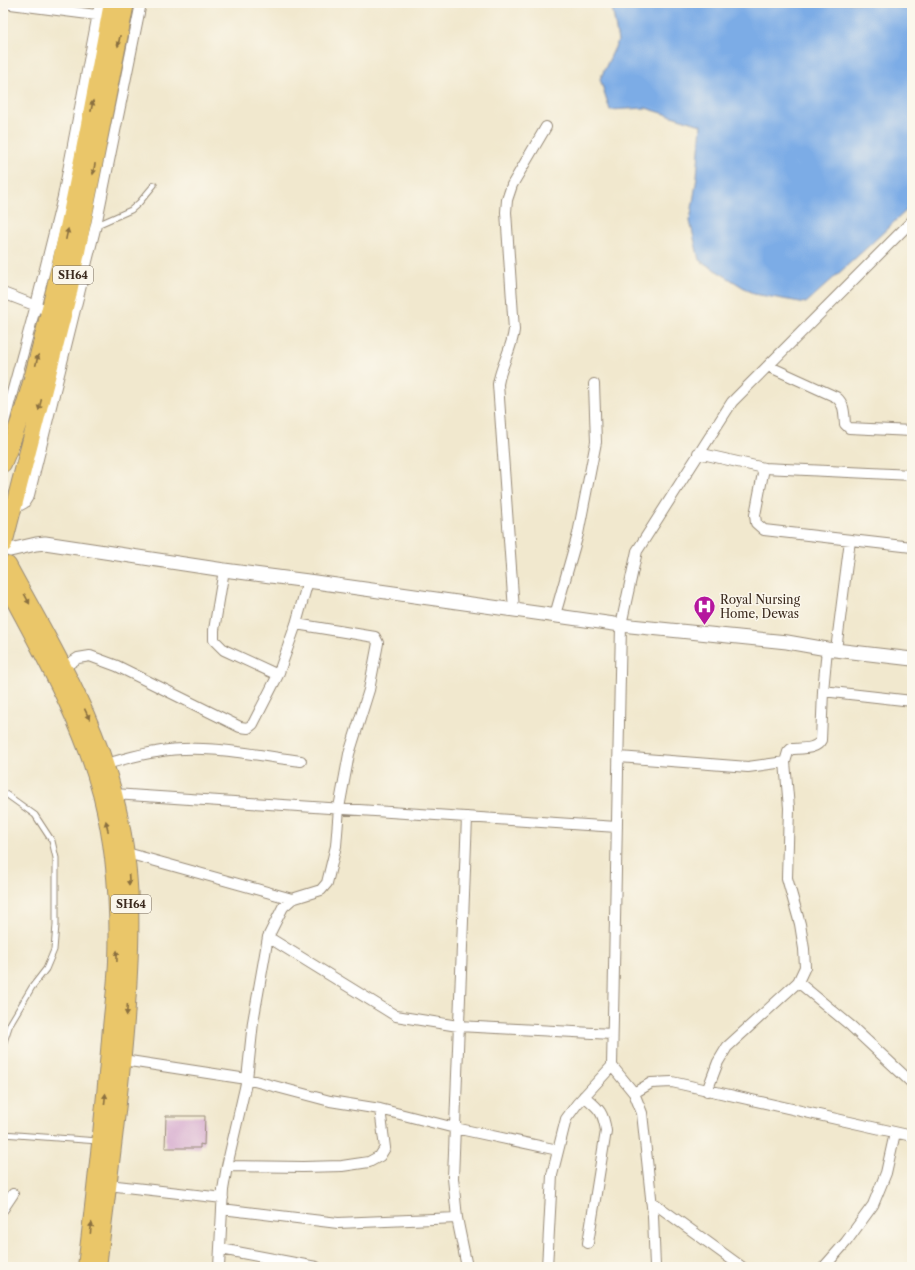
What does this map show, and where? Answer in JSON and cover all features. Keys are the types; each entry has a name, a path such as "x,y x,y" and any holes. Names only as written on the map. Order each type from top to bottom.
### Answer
{"main road":[{"name":"SH64","path":"86,1267 101,1141 117,961 117,908 112,849 100,793 82,738 5,558 13,509 69,292 89,228 126,3"},
{"name":"SH64","path":"3,464 15,436 26,401 42,308 67,237 107,12"},
{"name":"SH64","path":"5,558 64,667 89,718 114,794 127,854 131,911 131,959 123,1060 98,1267"}],"street":[{"path":"3,3 107,12"},
{"path":"100,3 107,12"},
{"path":"89,228 141,3"},
{"path":"514,610 498,384 500,372 510,348 514,330 506,212 512,185 546,127"},
{"path":"655,1267 651,1201 642,1113 634,1093 612,1066 622,625 637,551 732,402 912,221"},
{"path":"3,293 42,308 3,426"},
{"path":"768,366 836,397 842,404 845,424 849,428 912,431"},
{"path":"555,615 578,534 596,442 594,384"},
{"path":"698,454 764,468 912,475"},
{"path":"764,468 755,515 756,523 764,530 912,547"},
{"path":"707,1091 718,1062 727,1047 798,982 805,967 800,924 787,878 789,808 785,762 788,752 791,749 815,747 821,740 823,691 832,649 850,540"},
{"path":"5,558 36,544 45,543 224,570 622,625 787,642 912,659"},
{"path":"224,570 214,630 214,640 224,650 278,676"},
{"path":"64,667 78,658 90,656 117,666 240,727 248,728 253,724 278,676 296,624 308,581"},
{"path":"219,1267 222,1209 227,1166 247,1078 253,1022 268,937 283,907 292,899 320,890 327,883 336,846 339,808 349,754 369,690 378,643 375,637 296,624"},
{"path":"823,691 912,701"},
{"path":"105,764 156,752 181,749 212,750 301,761"},
{"path":"618,757 748,767 785,762"},
{"path":"114,794 617,827"},
{"path":"467,817 453,1178 457,1218 467,1267"},
{"path":"127,854 292,899"},
{"path":"268,937 396,1016 458,1026 612,1034"},
{"path":"798,982 851,1026 912,1083"},
{"path":"123,1060 247,1078 330,1100 380,1109 455,1128 558,1150"},
{"path":"547,1267 552,1175 566,1119 584,1096 612,1066"},
{"path":"634,1093 651,1083 672,1082 912,1136"},
{"path":"584,1096 598,1108 604,1118 606,1131 588,1243"},
{"path":"227,1166 342,1166 369,1162 380,1156 385,1148 380,1109"},
{"path":"824,1267 846,1242 873,1205 886,1173 895,1133"},
{"path":"108,1185 223,1198"},
{"path":"3,1209 13,1194"},
{"path":"651,1201 742,1267"},
{"path":"222,1209 338,1223 457,1218"},
{"path":"220,1249 316,1267"}],"lane":[{"path":"89,228 131,210 154,185"},
{"path":"3,792 34,815 52,841 56,858 56,925 54,950 46,969 32,987 10,1024 3,1045"},
{"path":"3,1134 101,1141"}],"water":[{"path":"613,3 912,3 912,205 806,303 754,294 699,260 690,221 697,177 701,125 646,108 610,110 600,79 618,41 612,7"}],"building":[{"path":"166,1116 205,1116 204,1145 200,1144 200,1148 165,1148"}],"place":[{"name":"Royal Nursing Home, Dewas","path":"705,626"}]}
